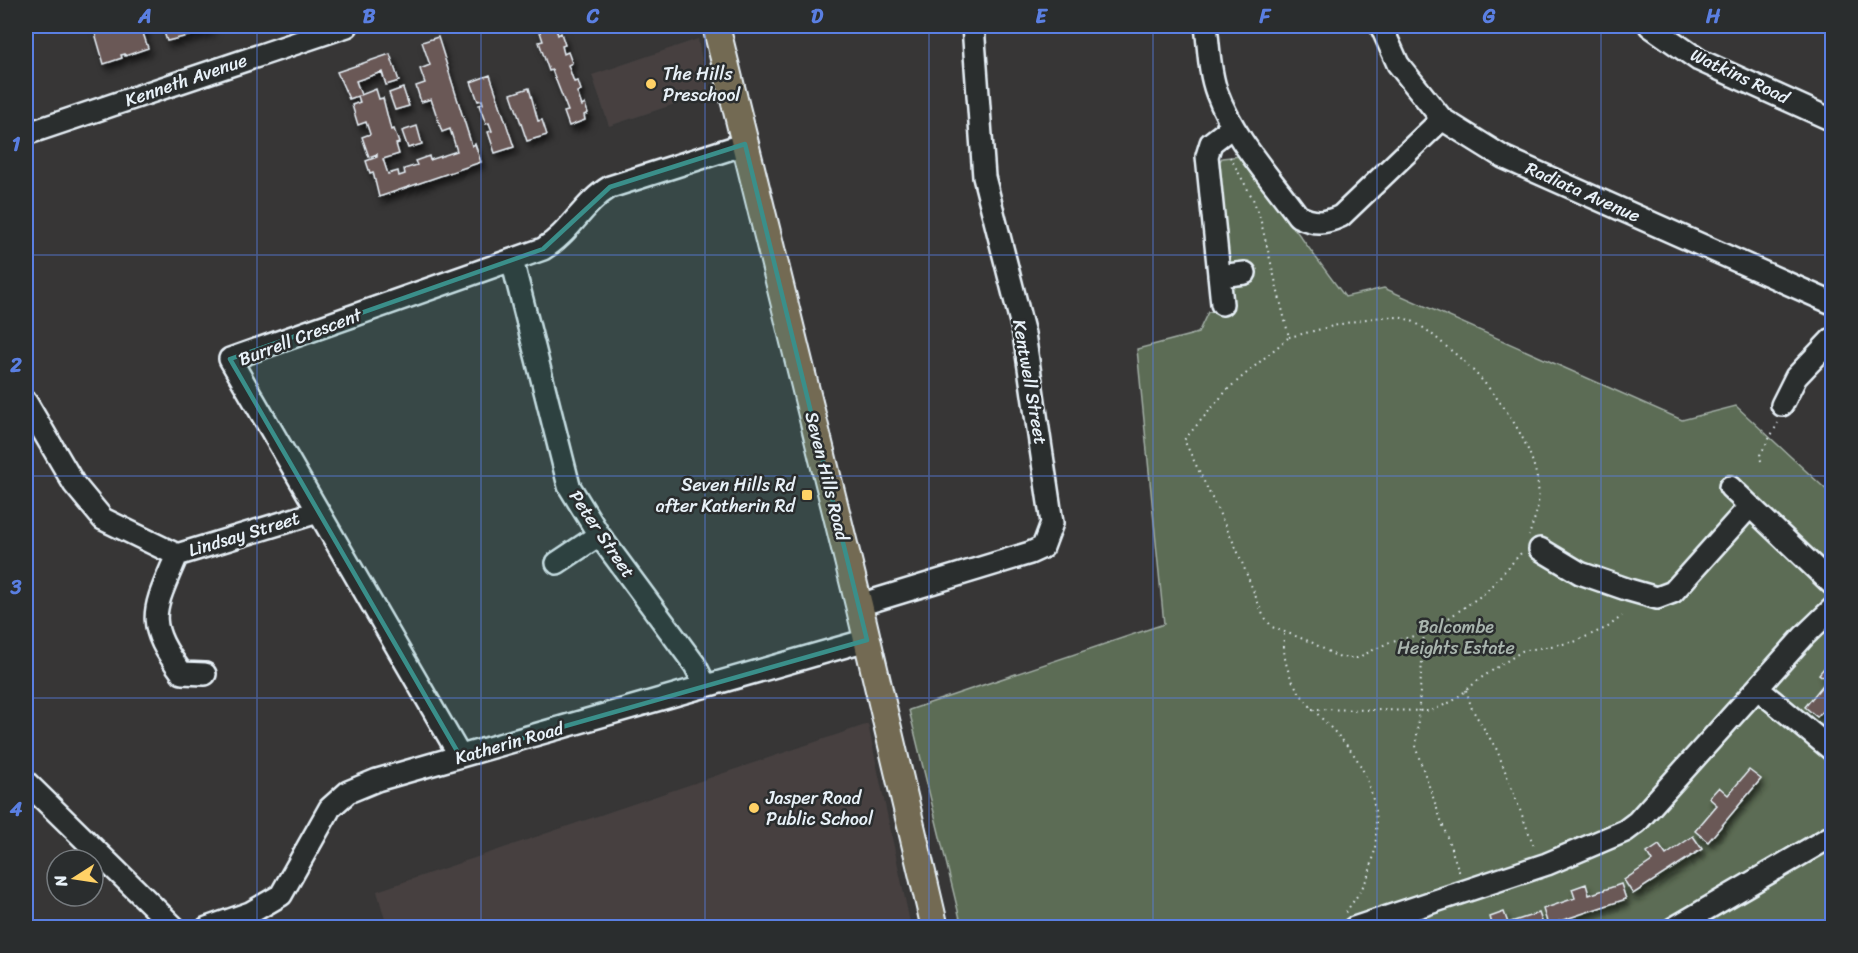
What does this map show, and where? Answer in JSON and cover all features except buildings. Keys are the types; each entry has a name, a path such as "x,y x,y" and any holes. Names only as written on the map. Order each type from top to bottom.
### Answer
{"main road":[{"name":"Seven Hills Road","path":"716,26 859,605 935,927"}],"street":[{"name":"Kenneth Avenue","path":"26,134 347,26"},
{"name":"Kentwell Street","path":"859,605 1030,554 1043,547 1052,523 1024,334 984,177 973,26"},
{"path":"1206,26 1211,70 1226,131 1298,216 1313,223 1328,222 1341,216 1442,119"},
{"name":"Radiata Avenue","path":"1381,26 1398,64 1442,119 1503,157 1833,303"},
{"name":"Watkins Road","path":"1650,26 1699,60 1833,120"},
{"path":"1222,304 1207,166 1212,143 1226,131"},
{"name":"Burrell Crescent","path":"460,756 230,359 512,261 550,245 598,195 610,187 745,144"},
{"name":"Peter Street","path":"512,261 573,495 599,535 694,665 705,685"},
{"path":"1219,276 1245,273"},
{"path":"1782,405 1796,377 1833,339"},
{"name":"Lindsay Street","path":"26,402 74,484 103,519 177,555 318,512"},
{"path":"1730,487 1833,584"},
{"path":"1531,544 1580,573 1657,598 1673,592 1750,506"},
{"path":"557,563 599,535"},
{"path":"177,555 157,605 157,627 162,647 182,673 205,674"},
{"path":"1347,923 1466,890 1530,861 1547,864 1625,831 1637,822 1709,744 1804,636 1833,609"},
{"name":"Katherin Road","path":"207,927 250,913 281,895 330,808 348,792 377,780 867,640"},
{"path":"1758,689 1833,750"},
{"path":"26,782 175,927"},
{"path":"1674,927 1833,836"}],"path":[{"path":"1226,131 1253,199 1289,337"},
{"path":"1402,318 1429,333 1467,363 1484,380 1510,415 1533,469 1538,509 1531,544 1470,605 1424,632 1392,641 1358,658 1348,659 1311,642 1284,634 1272,627 1263,615 1237,550 1184,440 1228,388 1289,337 1365,321 1402,318"},
{"path":"1761,461 1760,455 1776,430 1782,405"},
{"path":"1312,709 1431,711 1445,706 1522,651 1574,642 1608,627 1622,616"},
{"path":"1424,632 1416,749 1466,890"},
{"path":"1284,634 1285,659 1291,679 1299,695 1350,749 1364,773 1376,818 1376,837 1367,878 1347,923"},
{"path":"1466,690 1472,709 1497,750 1536,851 1530,861"}],"highlighted area":[{"path":"745,144 867,640 460,756 230,359 543,249 610,187"}],"shaded area":[{"name":"The Hills Preschool","path":"698,39 708,93 609,126 592,75"},
{"name":"Jasper Road Public School","path":"868,724 911,927 387,927 377,891"}],"green space":[{"name":"Balcombe Heights Estate","path":"1241,156 1345,297 1384,288 1682,420 1736,406 1832,495 1832,927 962,927 909,710 1164,624 1137,349 1198,333 1208,312 1231,310 1229,292 1237,282 1235,266 1225,258 1215,168 1222,158"}],"place":[{"name":"The Hills Preschool","path":"651,84"},
{"name":"Seven Hills Rd after Katherin Rd","path":"807,495"},
{"name":"Jasper Road Public School","path":"754,808"}]}
